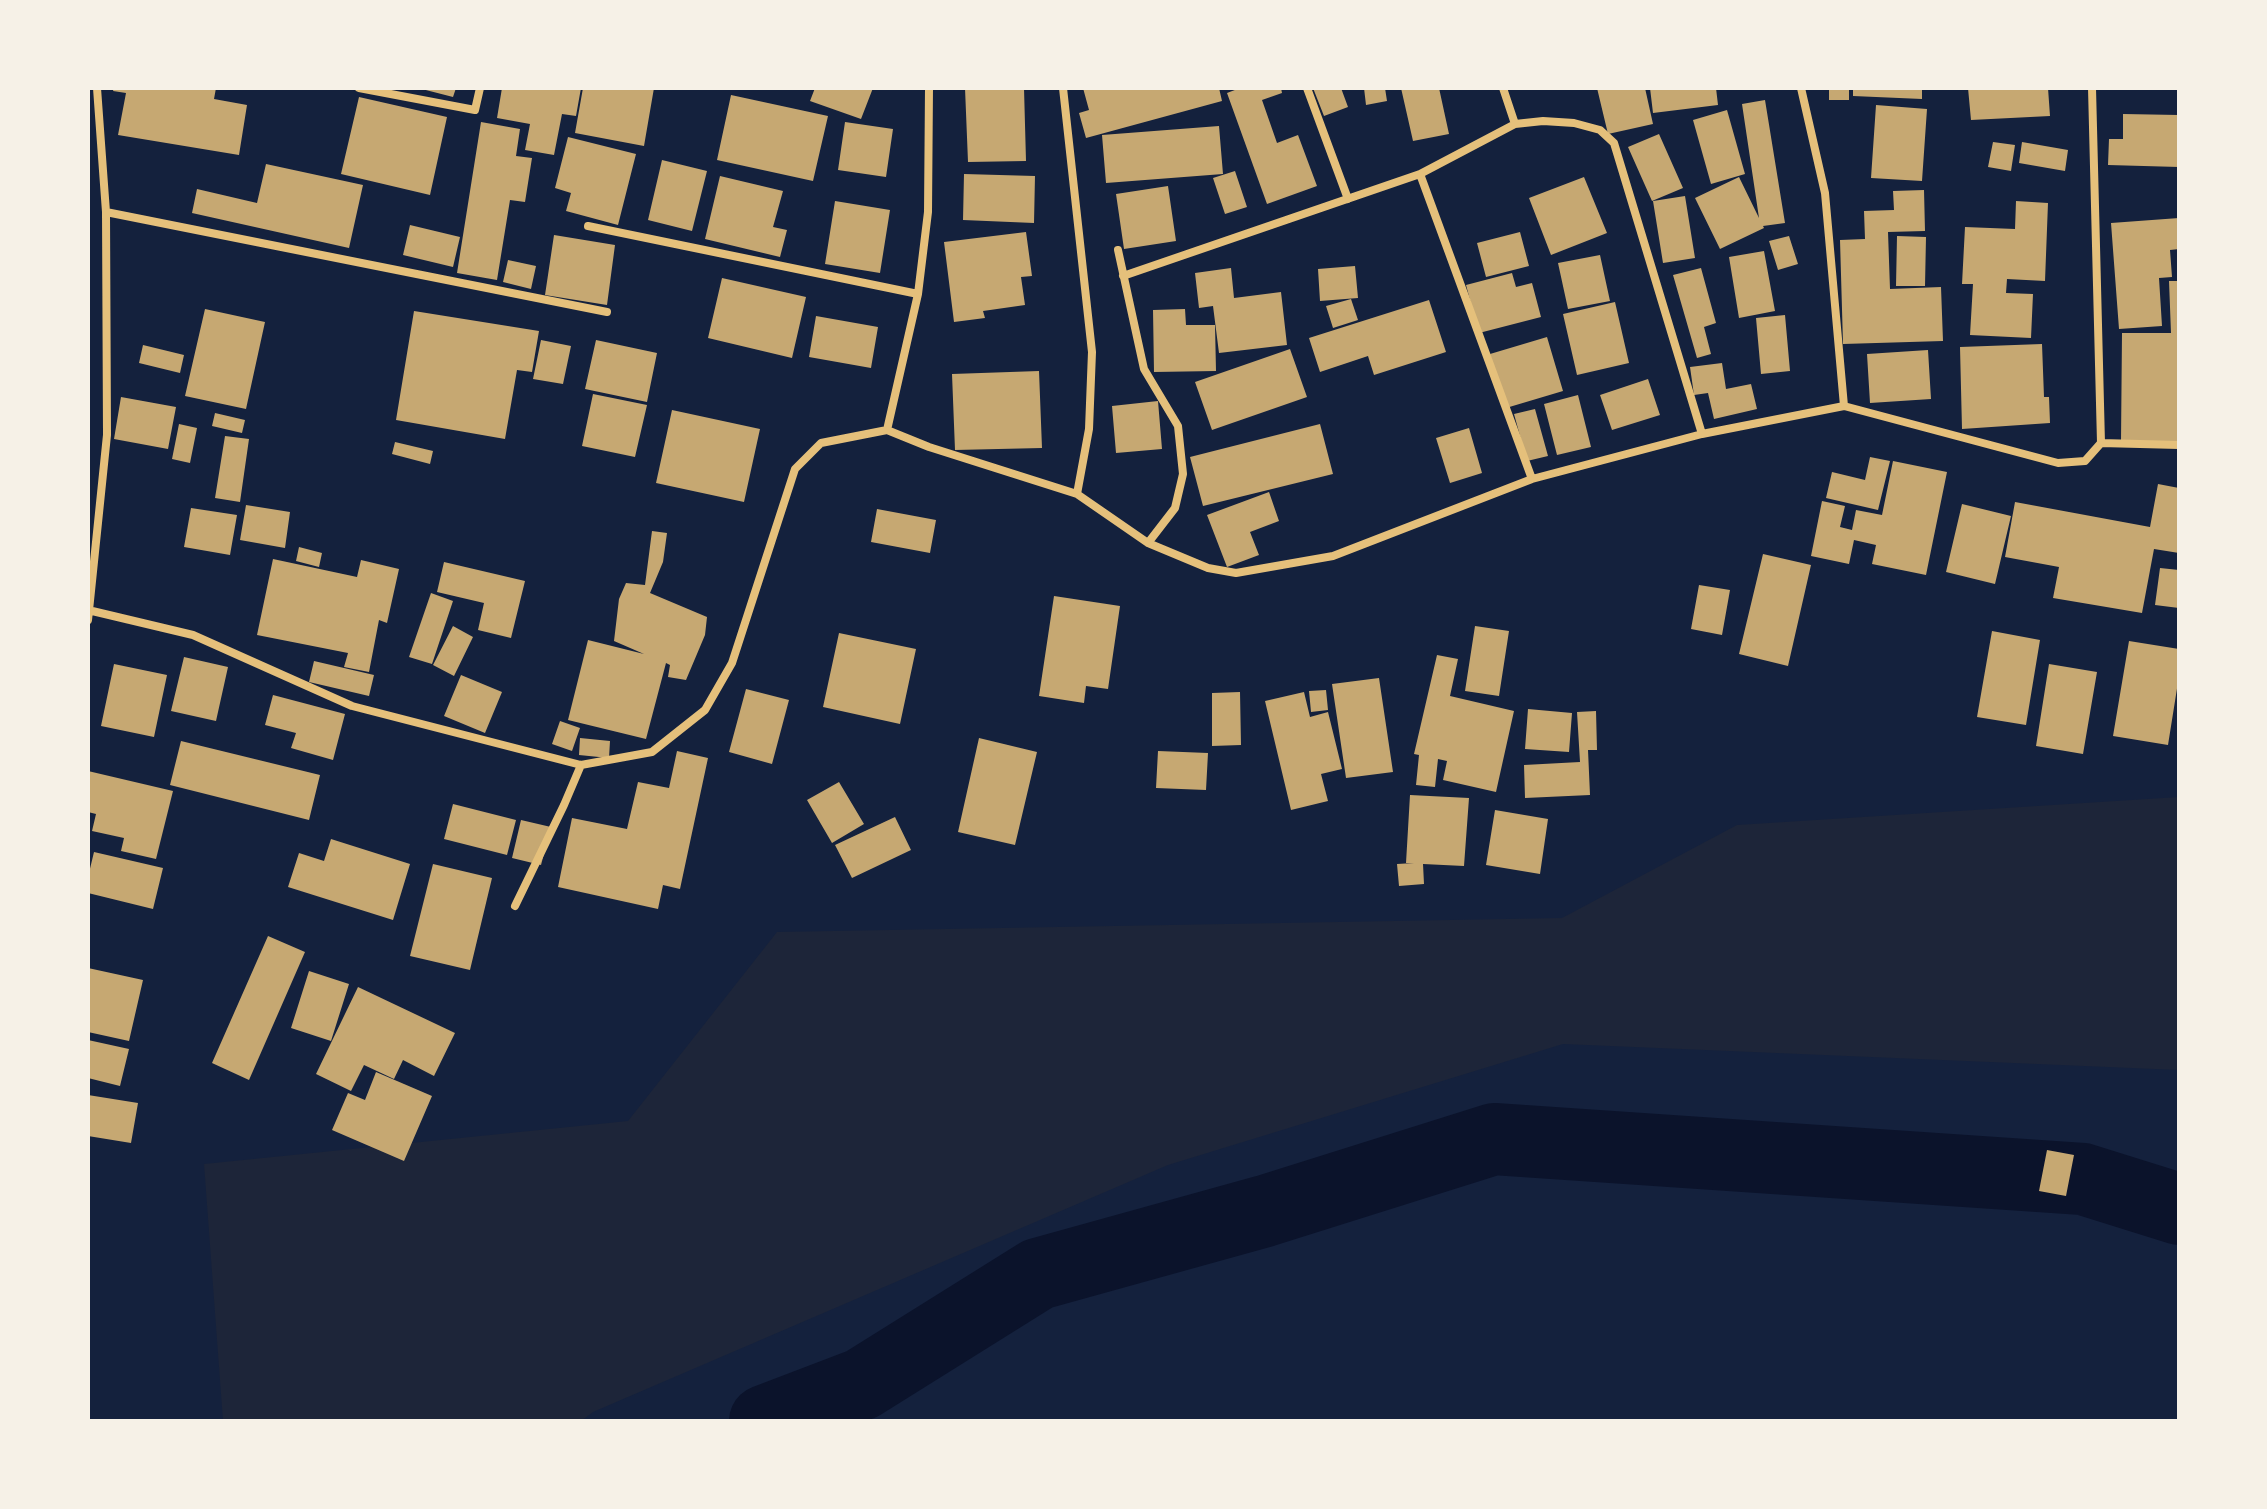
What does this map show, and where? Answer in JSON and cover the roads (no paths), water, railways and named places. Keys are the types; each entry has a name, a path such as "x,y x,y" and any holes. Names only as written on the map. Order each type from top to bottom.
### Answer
{"street":[{"path":"97,88 106,212 107,435 89,613 193,635 352,706 581,765 652,752 705,710 732,663 795,469 821,443 887,430 929,447 1077,494 1148,543 1208,568 1236,573 1333,556 1532,479 1702,434 1844,406 2058,463 2085,461 2101,443 2092,88"},
{"path":"359,88 475,110 480,88"},
{"path":"887,430 918,294 928,212 929,88"},
{"path":"1063,88 1092,352 1089,429 1077,494"},
{"path":"1307,88 1348,199"},
{"path":"1503,88 1515,124"},
{"path":"1801,88 1825,193 1844,406"},
{"path":"1123,276 1420,174 1515,124 1543,121 1574,123 1600,130 1614,143 1702,434"},
{"path":"1420,174 1532,479"},
{"path":"106,212 607,312"},
{"path":"588,226 918,294"},
{"path":"1118,250 1144,369 1178,426 1183,474 1175,508 1148,543"},
{"path":"2101,443 2179,445"},
{"path":"515,906 581,765"}],"waterway":[{"path":"765,1421 862,1384 1038,1274 1265,1211 1494,1139 2083,1179 2179,1209"}]}
